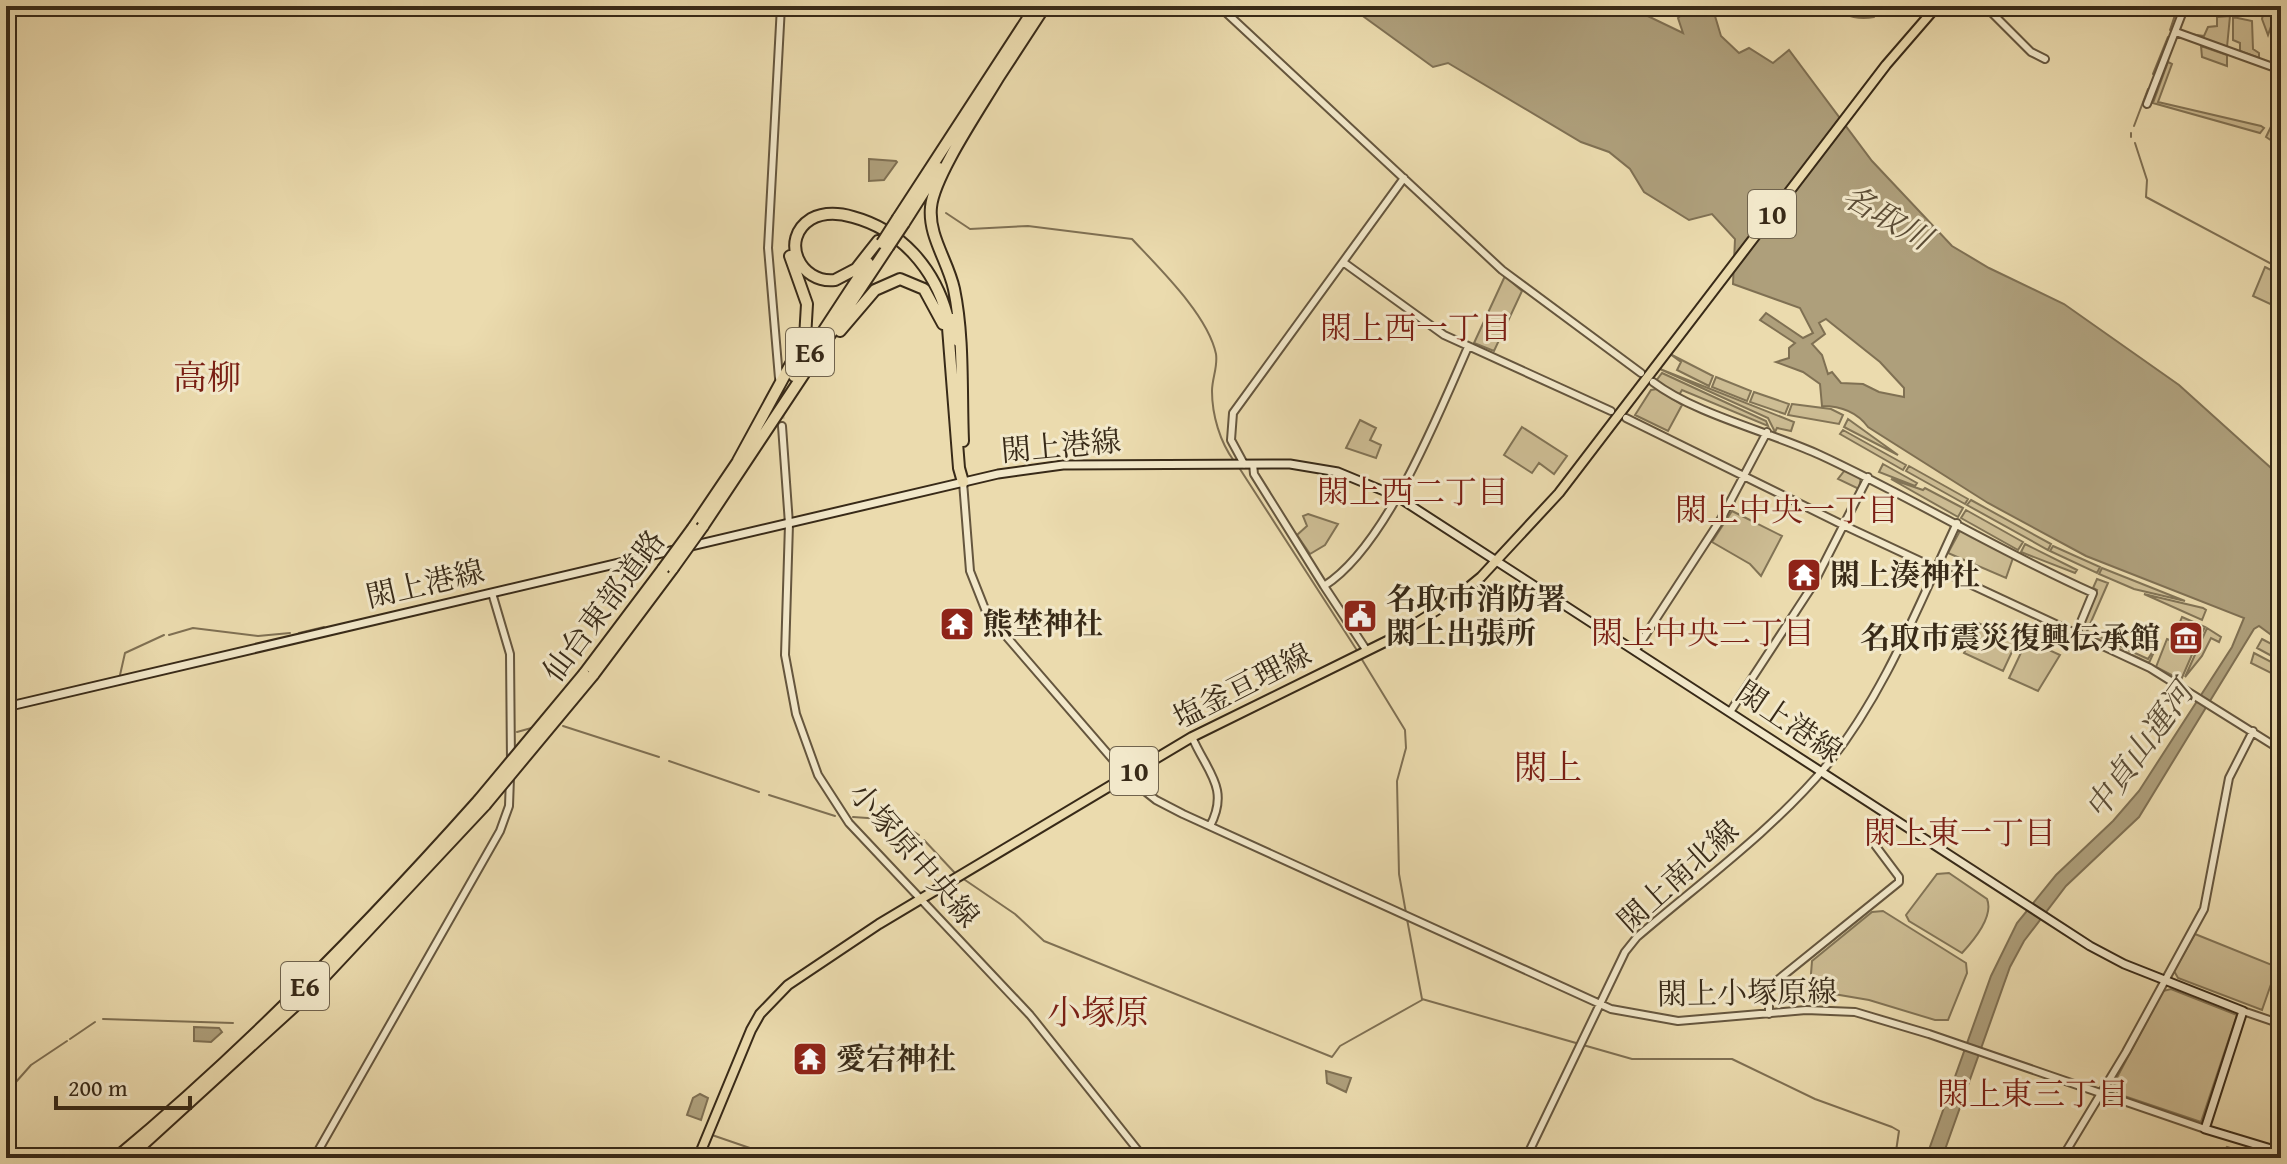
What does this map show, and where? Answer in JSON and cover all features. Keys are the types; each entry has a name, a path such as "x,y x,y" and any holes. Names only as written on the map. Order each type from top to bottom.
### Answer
{"highway":[{"name":"仙台東部道路","path":"698,527 947,142 1034,14 1045,6"},
{"name":"仙台東部道路","path":"898,219 1001,73 1034,14"},
{"path":"963,482 953,341 954,289 932,230 931,208 939,182 1001,73"},
{"path":"738,461 805,338 807,304 790,248 794,230 812,213 830,209 853,212 884,224 910,242 941,284 953,341"},
{"path":"882,244 856,269 835,280 810,275 801,268 795,253 800,230 821,215 850,216 882,228 906,245 931,275 944,302 953,341"},
{"name":"仙台東部道路","path":"128,1158 309,993 482,802 589,674 754,452 882,244"},
{"path":"754,452 846,323 881,286 900,279 924,289 937,307 953,341"},
{"name":"仙台東部道路","path":"116,1158 295,996 482,802"}],"main road":[{"name":"塩釜亘理線","path":"698,1158 742,1048 760,1014 788,985 919,900 1192,737 1362,653 1453,600 1498,561 1578,469 1884,69 1937,6"},
{"name":"閖上港線","path":"6,707 963,482 1063,465 1243,464 1327,469 1367,481 1396,496 2020,902 2107,956 2163,979"},
{"path":"2163,979 2243,1011 2205,1129 2279,1152"}],"street":[{"path":"779,378 768,248 781,6"},
{"path":"1219,6 1502,270 1641,373"},
{"path":"1985,6 2031,52 2045,59"},
{"path":"2147,104 2185,6"},
{"path":"2176,32 2281,70"},
{"path":"1362,653 1254,474 1243,464 1231,440 1233,413 1404,178"},
{"path":"1343,262 1423,321 1468,347 1611,411"},
{"path":"1324,586 1346,572 1361,555 1423,446 1468,347"},
{"path":"1653,382 1677,397 1767,432 1868,477 2041,570 2093,593 2076,634"},
{"path":"1626,418 2190,691 2281,750"},
{"name":"小塚原中央線","path":"782,426 789,524 785,655 791,695 806,744 842,814 919,900 1030,1015 1144,1158"},
{"path":"1635,651 1709,538 1767,432"},
{"path":"1730,712 1809,591 1868,477"},
{"path":"963,482 970,571 987,614 1132,781 1156,800 1210,826 1220,805 1219,789 1192,737"},
{"name":"閖上南北線","path":"1526,1158 1625,952 1779,815 1820,772 1875,695 1957,523"},
{"path":"314,1158 500,831 508,810 510,654 492,593"},
{"path":"2062,1158 2204,909 2229,778 2253,731"},
{"path":"1769,1014 1769,987 1899,882 1899,877 1872,841 1886,815"},
{"name":"閖上小塚原線","path":"1210,826 1599,1005 1656,1020 1707,1021 1806,1010 1855,1012 2100,1094"},
{"path":"2243,1011 2281,1024"},
{"path":"2100,1094 2205,1129"}],"shaded area":[{"path":"1837,6 1877,6 1874,17 1865,18 1848,16"},
{"path":"2265,6 2278,6 2268,35 2262,19"},
{"path":"2230,16 2227,47 2189,34 2204,36 2208,27 2217,26 2217,17"},
{"path":"2233,17 2252,21 2253,49 2259,53 2259,58 2240,51 2240,43 2233,40"},
{"path":"2201,46 2227,55 2227,66 2202,57"},
{"path":"2168,62 2172,64 2158,102 2264,128 2260,133 2153,103"},
{"path":"2281,106 2281,147 2266,137"},
{"path":"2265,267 2281,275 2281,309 2253,296"},
{"path":"1505,276 1522,291 1494,351 1474,343"},
{"path":"1670,354 1713,376 1709,386 1677,370 1681,362"},
{"path":"1660,369 1794,422 1791,431 1777,428 1775,432 1768,418"},
{"path":"1662,373 1766,421 1768,426 1682,390 1679,395 1656,381"},
{"path":"1716,377 1751,391 1747,401 1712,387"},
{"path":"1657,389 1682,405 1668,431 1635,415 1651,390"},
{"path":"1754,392 1789,404 1785,414 1750,402"},
{"path":"1792,404 1831,409 1843,415 1839,424 1788,415"},
{"path":"1848,419 1898,455 1844,427"},
{"path":"1360,420 1376,428 1370,440 1381,445 1376,458 1346,448"},
{"path":"1522,427 1567,456 1554,474 1539,463 1532,473 1504,455"},
{"path":"1843,430 1906,465 1903,470 1840,434"},
{"path":"1883,464 1917,483 1915,486 1879,472"},
{"path":"1909,466 1968,499 1965,504 1906,471"},
{"path":"1845,470 1861,477 1859,489 1838,479"},
{"path":"1891,479 1923,490 1925,488 1963,508 1958,517"},
{"path":"1971,500 2051,544 2048,550 1967,505"},
{"path":"1966,510 2023,542 2018,550 1961,518"},
{"path":"1732,511 1782,536 1761,576 1750,564 1712,542"},
{"path":"1308,514 1338,524 1325,545 1310,554 1297,535 1307,526 1303,516"},
{"path":"1961,529 2013,558 2006,578 1948,553"},
{"path":"2025,544 2077,570 2075,573 2021,552"},
{"path":"2053,546 2100,567 2097,573 2050,551"},
{"path":"2102,568 2185,601 2134,589 2099,574"},
{"path":"2097,579 2108,583 2087,631 2148,659 2159,641 2149,663 2080,631 2097,590 2093,588"},
{"path":"2144,594 2203,608 2206,610 2202,620"},
{"path":"2182,617 2205,627 2200,637 2178,627"},
{"path":"1978,623 2017,641 2003,671 1964,653"},
{"path":"2207,628 2221,637 2219,642 2211,638 2202,656 2185,677"},
{"path":"2167,639 2194,650 2181,680 2156,667"},
{"path":"2262,639 2281,649 2281,661 2257,648"},
{"path":"2027,640 2060,655 2038,691 2009,678"},
{"path":"2254,653 2281,667 2281,678 2251,663"},
{"path":"1949,873 1987,899 1988,913 1982,928 1962,953 1909,921 1906,915 1937,874"},
{"path":"1883,911 1966,963 1967,973 1948,1020 1935,1020 1869,1000 1828,993 1811,974 1812,961 1872,912"},
{"path":"2195,934 2277,967 2262,1010 2178,978 2174,971"},
{"path":"2171,989 2237,1015 2201,1122 2118,1094 2114,1083 2163,991"}],"water":[{"name":"名取川","path":"1349,6 1627,6 1683,33 1678,18 1691,6 1712,6 1721,36 1739,53 1749,48 1773,63 1789,50 1872,161 1952,246 1989,268 2064,304 2179,385 2281,477 2281,642 2259,626 2254,629 2139,817 2066,886 2024,941 2010,967 1942,1158 1926,1158 1991,976 2017,923 2056,875 2113,821 2139,791 2232,647 2244,618 2086,556 1988,503 1868,427 1853,414 1822,406 1820,384 1803,372 1776,362 1789,358 1789,348 1795,343 1760,320 1766,313 1803,338 1813,333 1800,308 1733,284 1735,239 1712,214 1689,220 1644,192 1630,169 1609,152 1581,142 1448,63 1433,67","holes":["1826,319 1880,362 1904,388 1904,397 1879,392 1863,384 1841,383 1832,372 1828,374 1822,355 1812,344 1825,334 1819,323"]},
{"path":"869,159 897,162 884,180 869,181"},
{"path":"194,1027 219,1028 222,1032 211,1042 194,1041"},
{"path":"1326,1071 1351,1078 1346,1092 1327,1083"},
{"path":"700,1094 708,1098 701,1120 687,1115 693,1098"},
{"path":"2227,1147 2264,1158 2217,1158"}],"waterway":[{"path":"2170,30 2178,6"},
{"path":"2153,74 2168,37"},
{"path":"2134,126 2148,89"},
{"path":"2135,143 2147,180 2146,197 2281,269"},
{"path":"946,213 970,229 1028,226 1132,239 1193,308 1211,339 1216,354 1213,409 1221,437 1234,461"},
{"path":"1238,466 1358,652"},
{"path":"299,633 324,627"},
{"path":"169,635 193,628 258,636 290,633"},
{"path":"120,675 125,653 164,635"},
{"path":"1361,658 1405,730 1406,748 1397,781 1399,874 1406,913"},
{"path":"563,726 659,757"},
{"path":"517,732 535,727"},
{"path":"669,761 759,792"},
{"path":"769,795 835,816"},
{"path":"853,817 896,820 919,835"},
{"path":"924,840 954,872"},
{"path":"965,880 1015,914 1044,941 1332,1057 1340,1046 1422,1000"},
{"path":"1407,919 1422,999 1632,1059 1732,1059 1815,1099 1899,1131 1895,1158"},
{"path":"103,1019 233,1023"},
{"path":"70,1039 95,1022"},
{"path":"8,1091 31,1065 67,1041"},
{"path":"712,1135 779,1158"}],"tunnel":[{"path":"780,386 782,426"}],"place":[{"name":"閖上湊神社","path":"1804,575"},
{"name":"名取市消防署 閖上出張所","path":"1360,616"},
{"name":"熊埜神社","path":"957,624"},
{"name":"名取市震災復興伝承館","path":"2186,638"},
{"name":"愛宕神社","path":"810,1059"}],"district":[{"name":"閖上西一丁目","path":"1416,328"},
{"name":"高柳","path":"207,377"},
{"name":"閖上西二丁目","path":"1413,492"},
{"name":"閖上中央一丁目","path":"1787,510"},
{"name":"閖上中央二丁目","path":"1703,633"},
{"name":"閖上","path":"1548,767"},
{"name":"閖上東一丁目","path":"1960,833"},
{"name":"小塚原","path":"1098,1012"},
{"name":"閖上東三丁目","path":"2033,1094"}],"water label":[{"name":"中貞山運河","path":"2139,750"}]}
